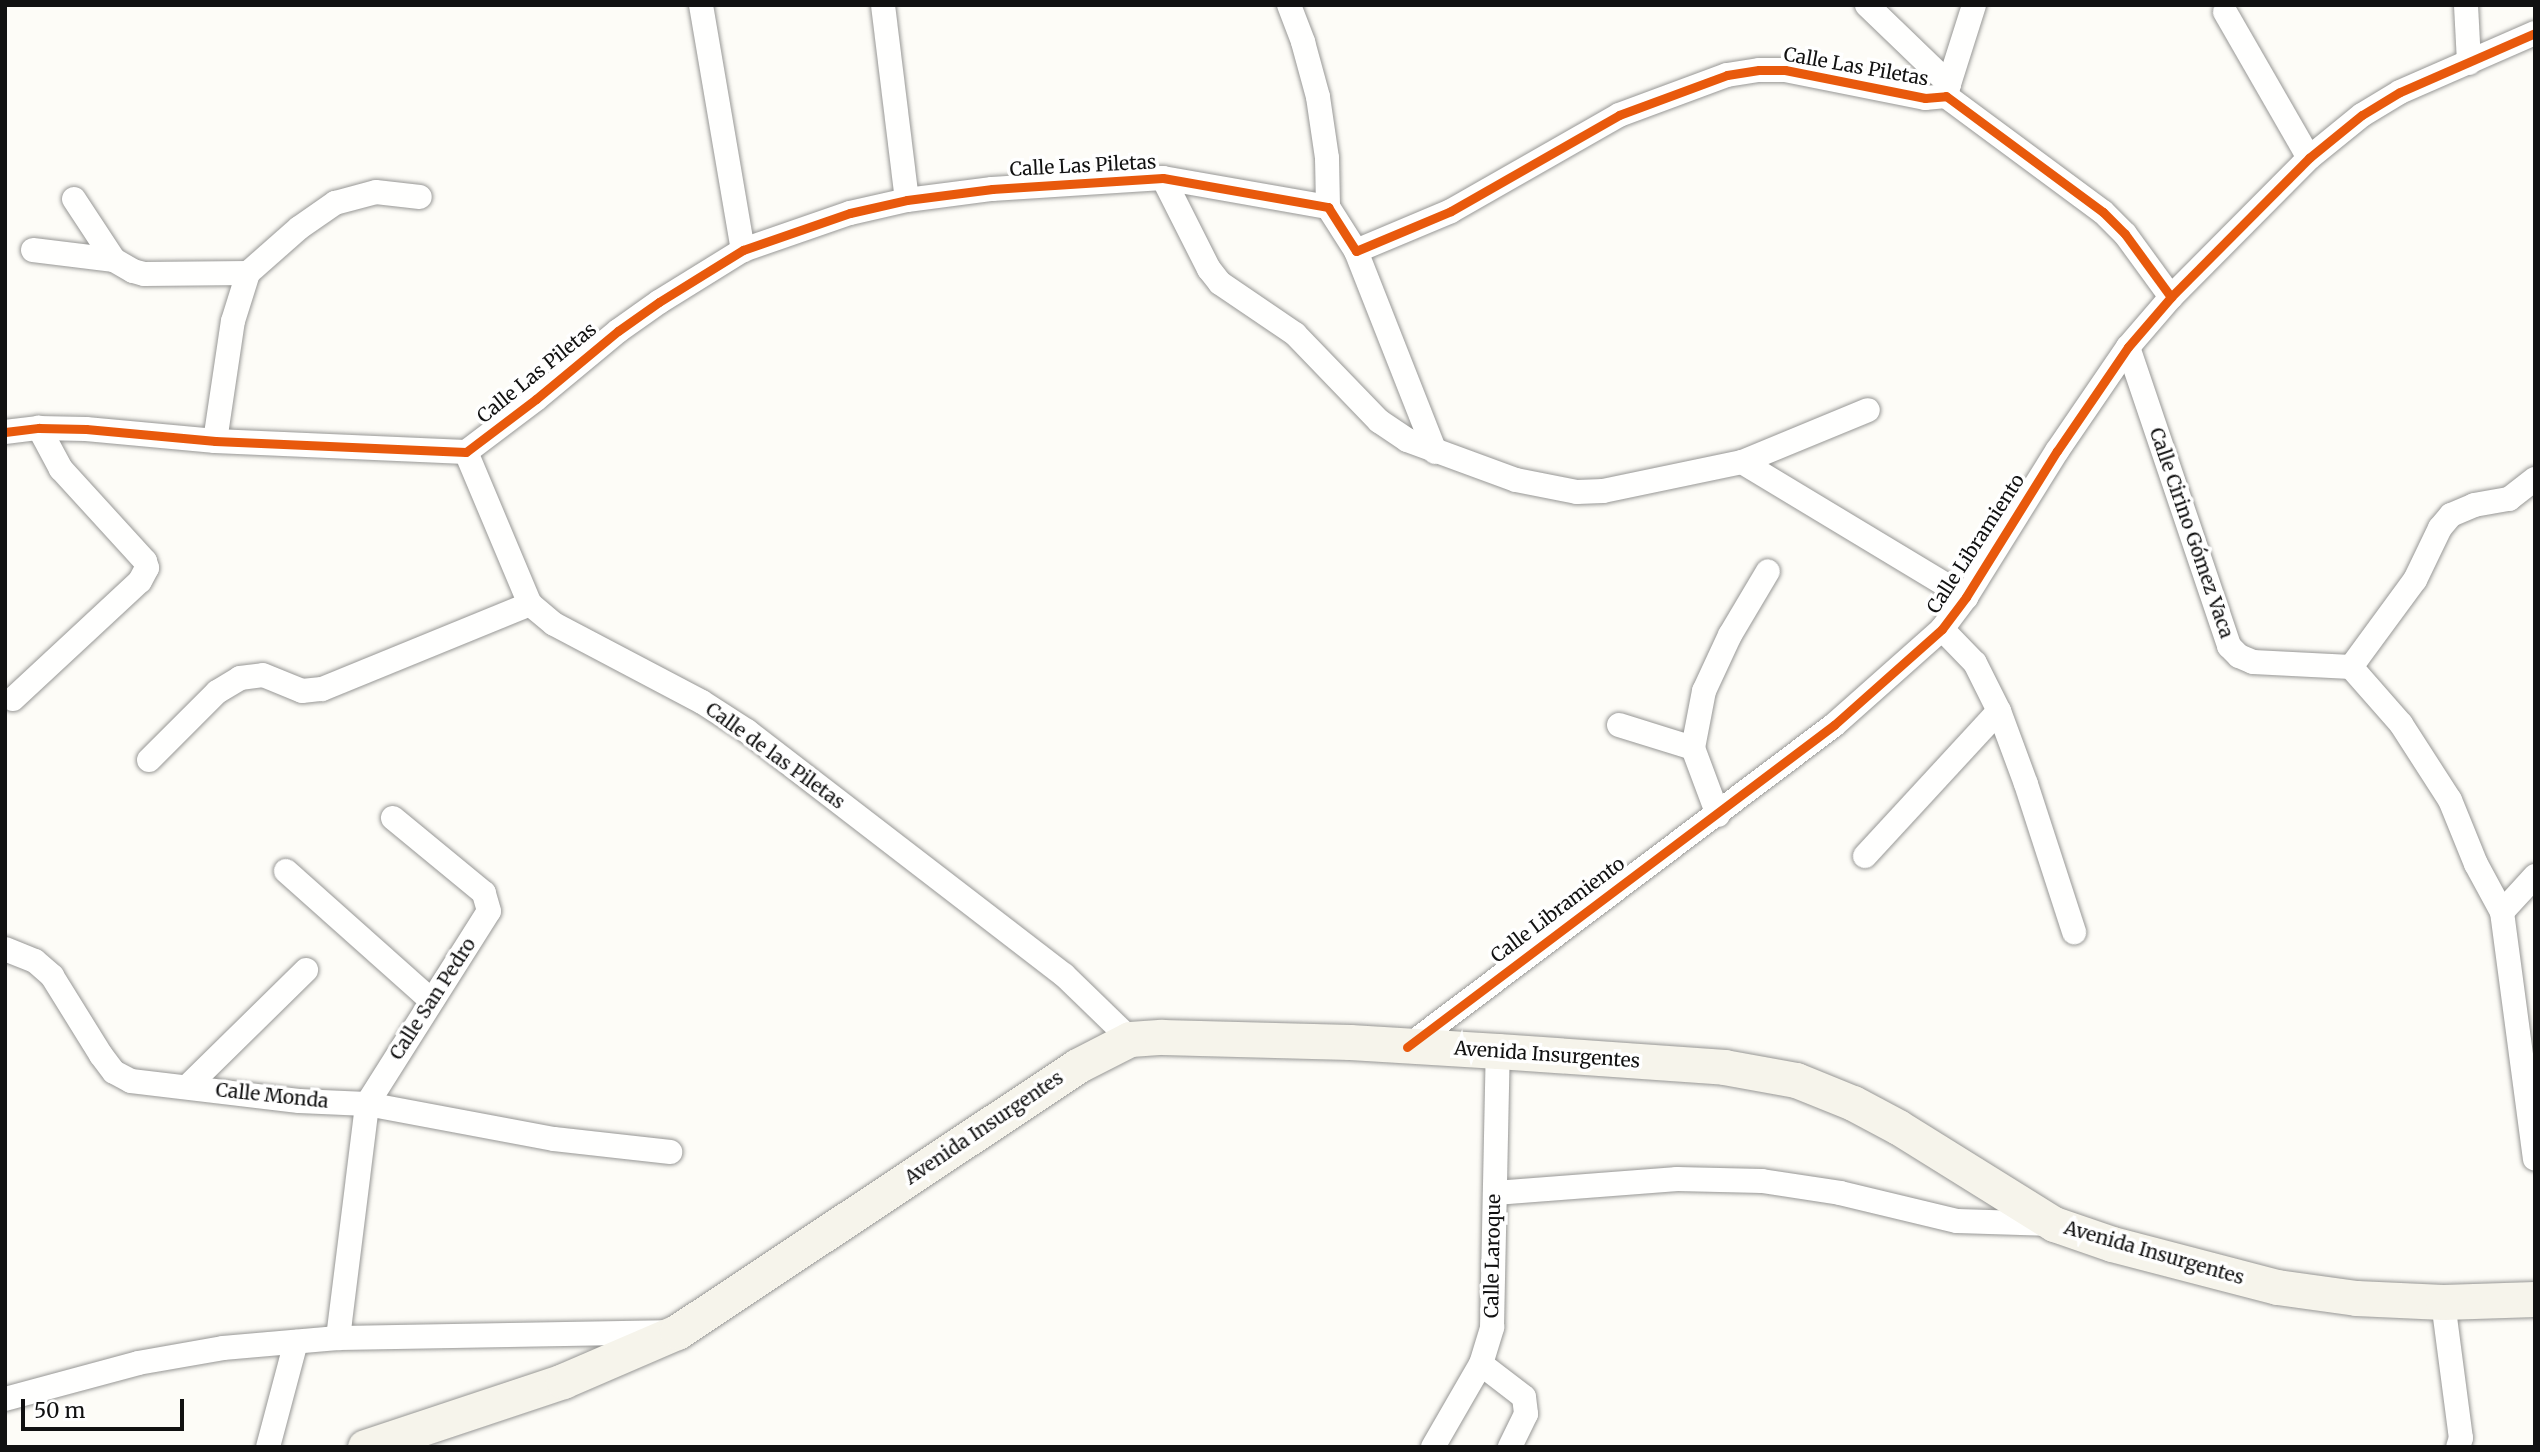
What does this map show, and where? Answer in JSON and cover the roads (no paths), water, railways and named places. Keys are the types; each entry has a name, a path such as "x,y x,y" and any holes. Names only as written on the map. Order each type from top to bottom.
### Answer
{"main road":[{"name":"Avenida Insurgentes","path":"365,1447 563,1381 677,1332 1077,1066 1130,1039 1204,1036 1498,1051 1724,1067 1796,1080 1853,1102 1898,1127 2053,1224 2176,1262 2277,1287 2356,1298 2443,1302 2535,1299"}],"street":[{"path":"701,5 743,250"},
{"path":"883,5 907,200"},
{"path":"1289,5 1303,42 1318,97 1327,158 1328,206 1356,251 1435,452"},
{"name":"Calle Las Piletas","path":"1867,5 1947,90 2103,212 2125,234 2171,297"},
{"path":"1947,90 1974,5"},
{"path":"2466,5 2469,63"},
{"path":"2225,12 2309,158"},
{"name":"Calle Libramiento","path":"1407,1047 1834,725 1942,629 1966,597 2057,451 2128,346 2171,297 2309,158 2361,115 2400,92 2535,33"},
{"name":"Calle Las Piletas","path":"1356,251 1451,211 1619,115 1727,75 1759,70 1785,70 1913,96 1947,90"},
{"path":"1163,178 1209,269 1220,283 1295,334 1379,421 1407,440 1516,480 1577,492 1603,491 1742,462 1868,410"},
{"name":"Calle Las Piletas","path":"466,452 536,399 618,331 743,250 809,226 907,200 1052,183 1163,178 1328,206"},
{"path":"215,441 233,321 248,273 299,228 335,203 376,192 420,197"},
{"path":"74,199 114,260 123,267 144,274 248,273"},
{"path":"33,250 114,260"},
{"name":"Calle Cirino Gómez Vaca","path":"2128,346 2229,646 2239,656 2253,662 2351,667"},
{"path":"5,432 39,428 215,441 466,452"},
{"path":"13,699 141,581 147,568 128,541 61,469 39,428"},
{"name":"Calle de las Piletas","path":"466,452 530,604 554,624 702,702 747,731 1064,975 1130,1039"},
{"path":"1742,462 1966,597"},
{"path":"2535,479 2509,499 2474,505 2451,516 2440,528 2414,580 2351,667 2402,724 2428,763 2450,800 2476,863 2502,912 2535,1158"},
{"path":"1718,815 1693,748 1704,691 1714,665 1768,571"},
{"path":"149,760 217,692 240,678 263,675 302,691 322,689 530,604"},
{"path":"1942,629 1975,663 1999,711 2026,784 2074,932"},
{"path":"1865,856 1999,711"},
{"path":"1619,725 1693,748"},
{"name":"Calle San Pedro","path":"367,1104 486,916 489,904 484,893 393,818"},
{"path":"286,871 432,1001"},
{"path":"2502,912 2535,876"},
{"name":"Calle Monda","path":"5,949 35,961 52,976 114,1072 131,1081 150,1086 187,1087 299,1101 367,1104 554,1139 670,1152"},
{"path":"187,1087 306,970"},
{"name":"Calle Laroque","path":"1433,1447 1481,1364 1492,1327 1498,1051"},
{"path":"338,1338 367,1104"},
{"path":"1495,1193 1676,1179 1762,1181 1840,1193 1957,1221 2053,1224"},
{"path":"2443,1302 2461,1438 2458,1447"},
{"path":"5,1399 177,1354 296,1342 338,1338 589,1331 677,1332"},
{"path":"268,1447 296,1342"},
{"path":"1481,1364 1524,1397 1526,1414 1510,1447"}]}
